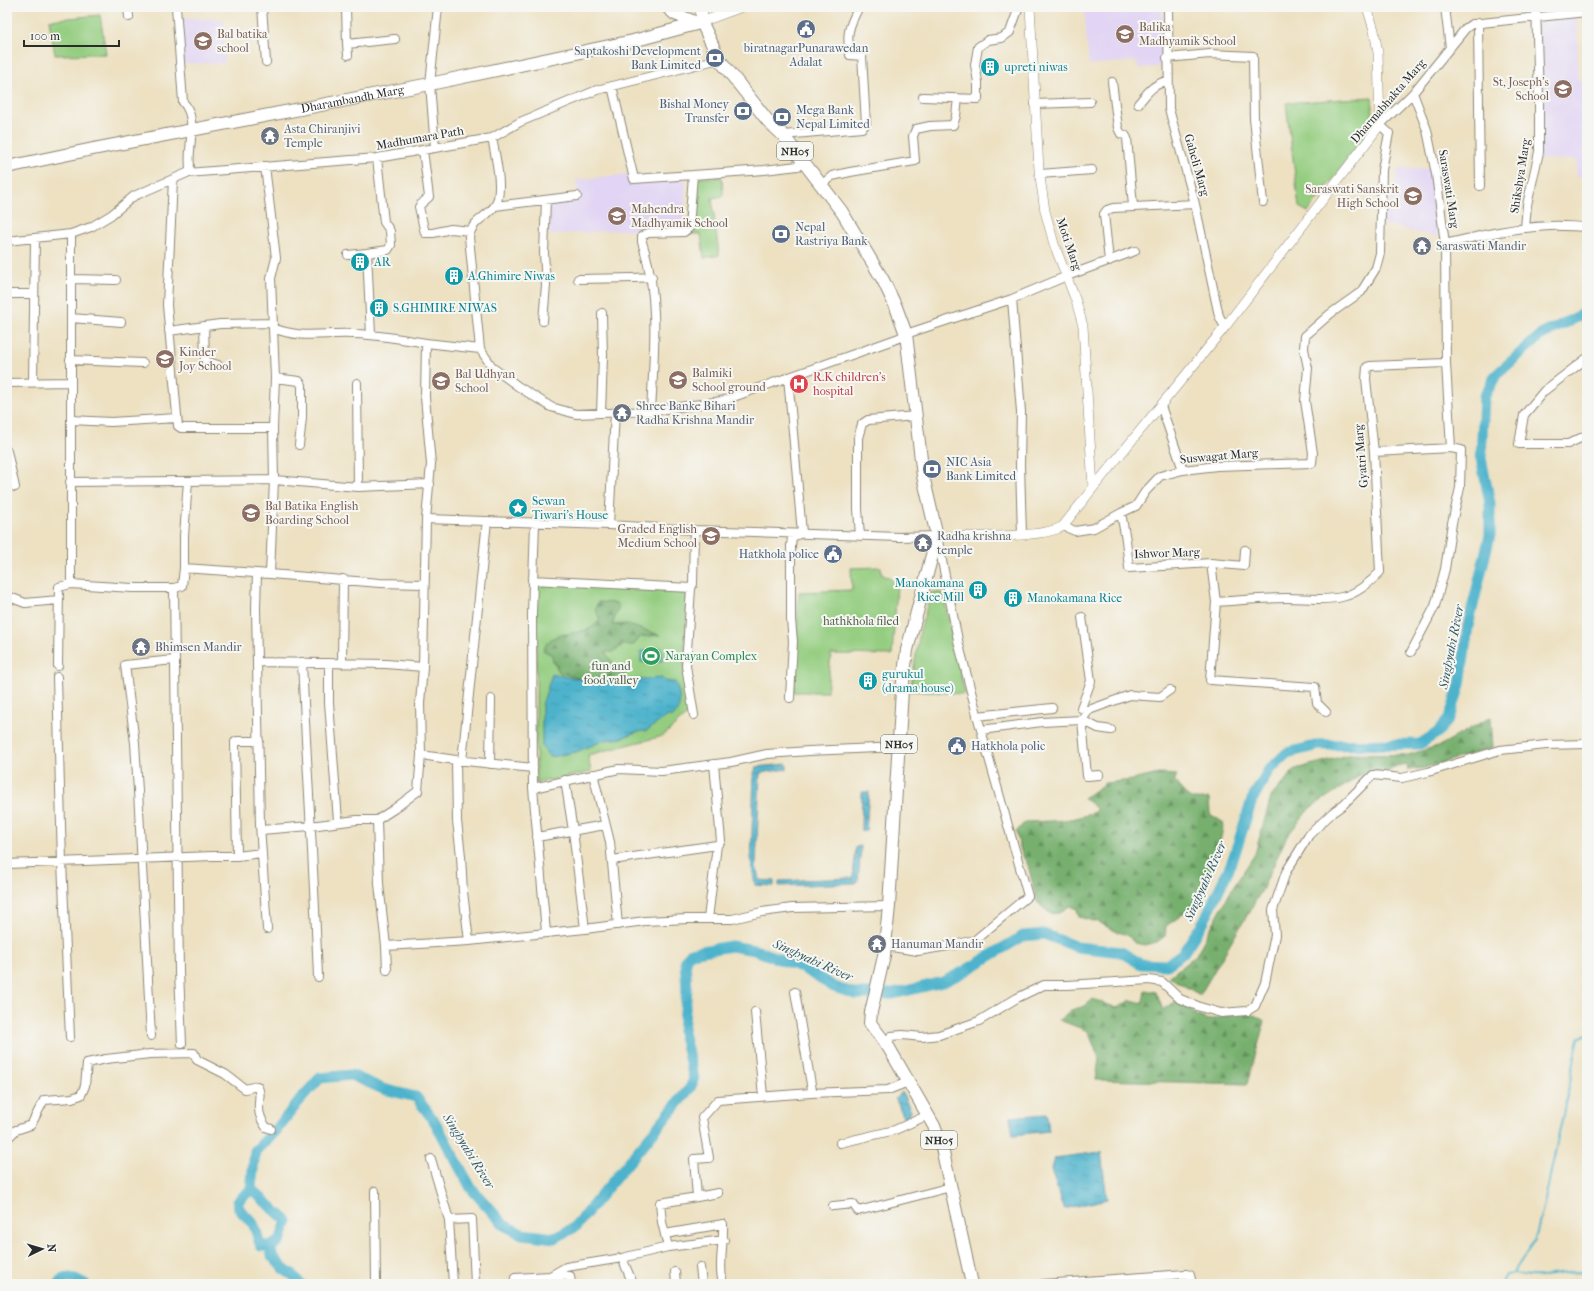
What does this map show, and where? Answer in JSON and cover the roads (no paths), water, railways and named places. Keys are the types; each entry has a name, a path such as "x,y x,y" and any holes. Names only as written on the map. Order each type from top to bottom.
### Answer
{"main road":[{"path":"667,7 675,14 700,20"},
{"name":"Dharambandh Marg","path":"7,167 430,84 633,41 700,20"},
{"name":"NH05","path":"700,20 719,59 768,121 783,135 805,163 854,231 883,280 896,307 906,334 923,476 937,536 907,650 902,690 889,906 884,951 870,1023 889,1048 934,1126 942,1148 972,1284"}],"street":[{"path":"128,7 129,17"},
{"path":"176,7 183,102 188,108 192,131 190,173"},
{"path":"262,7 266,62"},
{"path":"346,7 348,55"},
{"path":"435,148 430,84 438,7"},
{"path":"700,20 742,7"},
{"path":"783,135 862,128 866,124 862,56 850,55 848,44 849,25 859,7"},
{"path":"923,97 978,99 978,82 975,65 978,47 988,40 1002,38 1010,32 1019,7"},
{"name":"Moti Marg","path":"1030,7 1040,174 1045,211 1054,244 1076,301 1083,326 1093,488"},
{"name":"Gaheli Marg","path":"1168,7 1167,58 1169,109 1195,204 1219,316 1225,327"},
{"path":"1367,7 1374,30 1378,54 1380,125"},
{"path":"1445,7 1450,48"},
{"name":"Shikshya Marg","path":"1525,228 1527,205 1539,152 1536,7"},
{"name":"Dharmabhakta Marg","path":"1063,526 1225,327 1380,125 1413,93 1466,28 1472,24 1478,23 1587,12"},
{"path":"1478,23 1480,186"},
{"path":"347,44 395,39"},
{"path":"1167,58 1210,54 1253,56 1254,119 1263,202"},
{"name":"Madhumara Path","path":"7,241 71,234 91,227 111,215 134,196 190,173 377,158 492,138 520,122 597,90 719,59"},
{"path":"1138,104 1148,90 1157,84 1168,80"},
{"path":"1112,82 1118,128 1121,134 1125,135 1127,138 1133,206"},
{"path":"612,86 634,179 764,170 798,166 805,163"},
{"name":"Saraswati Marg","path":"1413,93 1429,137 1436,174 1445,244 1446,363 1452,448"},
{"path":"821,185 832,176 915,162 912,136 916,129 930,126 953,125 956,116 958,98"},
{"path":"1035,104 1090,102"},
{"name":"Suswagat Marg","path":"1121,512 1136,506 1145,492 1160,476 1183,470 1217,466 1312,463 1313,453 1305,401 1308,368 1304,349 1305,336 1330,314 1361,292 1376,268 1380,253 1382,170 1389,133 1380,125"},
{"path":"492,138 499,193 495,206 480,219 470,231 471,263 480,349 494,368 519,387 551,407 576,414 651,411 722,401 899,338 906,334 1012,299 1067,276 1135,251"},
{"path":"423,150 430,197 421,204 419,208 425,233 451,229 470,231"},
{"path":"348,255 388,250 391,245 390,230 384,222 377,158"},
{"path":"266,166 269,206 276,258 271,278 275,378 273,428 274,480 270,574"},
{"path":"1040,174 1092,170"},
{"path":"651,411 654,311 652,277 642,242 642,236 648,233 684,232 689,228 693,175"},
{"path":"173,180 167,306 178,426 181,428 273,428"},
{"path":"495,206 577,196"},
{"path":"543,321 546,285 544,253 546,200"},
{"path":"1109,260 1104,214 1107,210 1133,206 1195,204"},
{"path":"1445,244 1477,236 1525,228 1550,226 1587,227"},
{"path":"71,234 71,584"},
{"path":"33,382 35,239"},
{"path":"367,253 371,336"},
{"path":"578,278 613,277 630,279 652,277"},
{"path":"72,279 116,280"},
{"path":"7,294 34,294"},
{"path":"1012,299 1021,412 1020,465 1022,534"},
{"path":"601,413 603,356 602,312"},
{"path":"71,318 122,322"},
{"path":"169,331 220,324 273,325 288,333 312,336 334,334 371,336 480,349"},
{"path":"204,326 205,361 218,365"},
{"path":"261,830 310,826 338,821 377,820 418,791 421,755 420,703 423,667 426,519 431,464 425,397 426,342"},
{"path":"1587,358 1544,391 1524,415 1519,444 1568,444 1587,435"},
{"path":"70,360 143,363"},
{"name":"Gyatri Marg","path":"1216,602 1262,598 1325,599 1343,597 1364,587 1380,572 1374,452 1366,380 1367,367 1446,363"},
{"path":"788,377 802,533"},
{"path":"275,378 299,381 302,385 302,418 299,445"},
{"path":"7,383 70,382"},
{"path":"358,383 358,488"},
{"path":"1161,406 1183,470"},
{"path":"609,525 615,412"},
{"path":"860,536 858,509 858,438 862,424 868,420 916,416"},
{"path":"71,420 111,422 177,418"},
{"path":"1374,452 1452,448 1461,450 1460,488 1452,523 1445,570 1434,606 1411,652"},
{"path":"7,451 13,471 15,488"},
{"path":"70,482 274,480 358,488 430,484"},
{"path":"58,666 59,587 71,584 132,588 174,588 182,586 188,481"},
{"path":"426,519 900,537 1022,534 1051,532 1058,530 1063,526 1076,531 1094,528 1121,512"},
{"name":"Ishwor Marg","path":"1121,512 1129,568 1211,563 1216,602 1210,680 1315,687 1317,703 1326,712"},
{"path":"469,941 457,821 459,760 487,521"},
{"path":"535,523 532,580 533,788 546,932"},
{"path":"694,530 693,584 691,588 686,666 694,715"},
{"path":"790,698 793,641 790,606 792,537 802,533"},
{"path":"884,951 918,951 975,940 1028,896 981,730 959,645 937,536"},
{"path":"1211,563 1244,566 1244,550"},
{"path":"184,568 380,583 424,584"},
{"path":"257,573 256,608 261,830 267,929"},
{"path":"342,664 343,579"},
{"path":"532,580 691,588"},
{"path":"174,588 174,660 177,739 182,1044"},
{"path":"7,596 25,603 59,600"},
{"path":"1082,617 1091,681 1082,720 1087,776 1099,775"},
{"path":"150,1036 134,743 125,665 174,660"},
{"path":"258,662 392,664 423,667"},
{"path":"302,662 310,826 314,864 318,977"},
{"path":"329,663 329,703 338,821"},
{"path":"57,677 62,862 70,1038"},
{"path":"1085,709 1130,696 1160,697 1170,690"},
{"path":"490,764 491,699"},
{"path":"978,716 1052,708"},
{"path":"981,730 1042,722 1082,720 1098,728 1111,730"},
{"path":"237,856 235,742 259,741"},
{"path":"886,1046 891,1036 939,1036 980,1021 1017,998 1044,985 1149,980 1162,982 1180,999 1200,1007 1221,1013 1247,1011 1255,1006 1265,983 1275,935 1273,910 1286,872 1309,836 1373,775 1402,778 1428,772 1500,750 1546,745 1587,744"},
{"path":"533,788 619,769 662,771 714,764 767,754 899,747"},
{"path":"421,755 533,768"},
{"path":"708,919 717,845 721,841 714,764"},
{"path":"593,774 610,842 618,925"},
{"path":"565,780 574,831 585,929"},
{"path":"377,820 379,884 386,946 387,970"},
{"path":"537,837 605,825"},
{"path":"612,860 717,845"},
{"path":"7,864 237,856 262,853"},
{"path":"386,946 507,938 518,935 585,929 657,920 732,919 762,912 792,908 889,906"},
{"path":"795,992 812,1090 811,1093"},
{"path":"755,1012 763,1096"},
{"path":"7,1131 16,1130 31,1125 44,1100 72,1098 81,1095 85,1086 87,1063 106,1059 181,1053 194,1053 197,1060 225,1074 245,1089 256,1086 260,1090 260,1118 266,1127 271,1129"},
{"path":"697,1197 694,1159 710,1158 702,1118 718,1100 811,1093 888,1090 908,1082"},
{"path":"840,1143 895,1130 928,1115"},
{"path":"7,1139 16,1130"},
{"path":"430,1159 448,1220 453,1284"},
{"path":"833,1206 853,1204 858,1211 951,1187"},
{"path":"375,1191 376,1284"},
{"path":"668,1247 660,1202 718,1193"},
{"path":"448,1220 472,1219 475,1284"},
{"path":"665,1234 723,1224 723,1284"},
{"path":"550,1276 566,1268 622,1258 668,1247 724,1240"},
{"path":"622,1258 633,1284"},
{"path":"700,1267 702,1284"},
{"path":"675,1272 676,1284"},
{"path":"1043,1284 1186,1274 1190,1275 1192,1284"},
{"path":"514,1284 515,1278 550,1276 570,1276 570,1284"}],"water":[{"name":"Narayan Complex","path":"655,648 661,648 662,661 641,662 641,651 655,651"},
{"path":"552,674 597,682 662,678 665,681 675,682 680,700 678,709 673,717 668,716 646,731 636,732 622,738 605,740 576,752 550,757 542,747 542,705"},
{"path":"787,764 787,769 760,773 756,865 759,880 774,881 774,886 755,885 751,861 754,774 756,767"},
{"path":"862,792 869,792 866,831 861,831"},
{"path":"861,846 858,880 856,883 779,886 779,881 851,878 853,877 856,847"},
{"path":"902,1092 911,1111 909,1116 904,1117 895,1098"},
{"path":"1047,1114 1049,1131 1013,1135 1010,1117"},
{"path":"1101,1152 1107,1199 1064,1209 1051,1169 1054,1158"}],"waterway":[{"name":"Singhyahi River","path":"300,1284 294,1276 285,1270 272,1256 271,1246 280,1241 287,1221 251,1189 255,1151 276,1130 320,1078 351,1075 383,1089 416,1097 435,1122 471,1188 504,1225 522,1234 555,1238 575,1227 690,1088 694,1079 683,1032 687,989 685,960 691,953 731,946 755,950 801,967 834,987 856,994 893,994 943,982 965,971 1023,936 1044,934 1077,947 1121,952 1141,964 1167,965 1183,953 1204,921 1232,862 1252,800 1268,771 1287,753 1319,745 1420,744 1437,733 1449,719 1460,685 1468,626 1490,535 1490,503 1481,458 1484,397 1496,375 1541,335 1587,312"},
{"path":"1513,1273 1535,1240 1545,1200 1579,1038 1587,1034"},
{"name":"Singhyahi River","path":"251,1189 238,1202 239,1208 254,1225 261,1246 271,1246"},
{"path":"1501,1284 1506,1275 1510,1274 1536,1276 1587,1272"},
{"name":"Singhyahi River","path":"59,1284 63,1279 69,1278 85,1284"}],"place":[{"name":"biratnagarPunarawedan Adalat","path":"806,29"},
{"name":"Balika Madhyamik School","path":"1125,34"},
{"name":"Bal batika school","path":"203,41"},
{"name":"Saptakoshi Development Bank Limited","path":"715,58"},
{"name":"upreti niwas","path":"990,67"},
{"name":"St, Joseph's School","path":"1563,89"},
{"name":"Bishal Money Transfer","path":"743,111"},
{"name":"Mega Bank Nepal Limited","path":"782,117"},
{"name":"Asta Chiranjivi Temple","path":"270,136"},
{"name":"Saraswati Sanskrit High School","path":"1413,196"},
{"name":"Mahendra Madhyamik School","path":"617,216"},
{"name":"Nepal Rastriya Bank","path":"781,234"},
{"name":"Saraswati Mandir","path":"1422,246"},
{"name":"AR","path":"360,262"},
{"name":"A.Ghimire Niwas","path":"454,276"},
{"name":"S.GHIMIRE NIWAS","path":"379,308"},
{"name":"Kinder Joy School","path":"165,359"},
{"name":"Balmiki School ground","path":"678,380"},
{"name":"Bal Udhyan School","path":"441,381"},
{"name":"R.K children's hospital","path":"799,384"},
{"name":"Shree Banke Bihari Radha Krishna Mandir","path":"622,413"},
{"name":"NIC Asia Bank Limited","path":"932,469"},
{"name":"Sewan Tiwari's House","path":"518,508"},
{"name":"Bal Batika English Boarding School","path":"251,513"},
{"name":"Graded English Medium School","path":"711,536"},
{"name":"Radha krishna temple","path":"923,543"},
{"name":"Hatkhola police","path":"833,554"},
{"name":"Manokamana Rice Mill","path":"978,590"},
{"name":"Manokamana Rice","path":"1013,598"},
{"name":"Bhimsen Mandir","path":"141,647"},
{"name":"Narayan Complex","path":"651,656"},
{"name":"gurukul (drama house)","path":"868,681"},
{"name":"Hatkhola polic","path":"957,746"},
{"name":"Hanuman Mandir","path":"877,944"}],"park label":[{"name":"hathkhola filed","path":"861,621"},
{"name":"fun and food valley","path":"611,673"}]}
